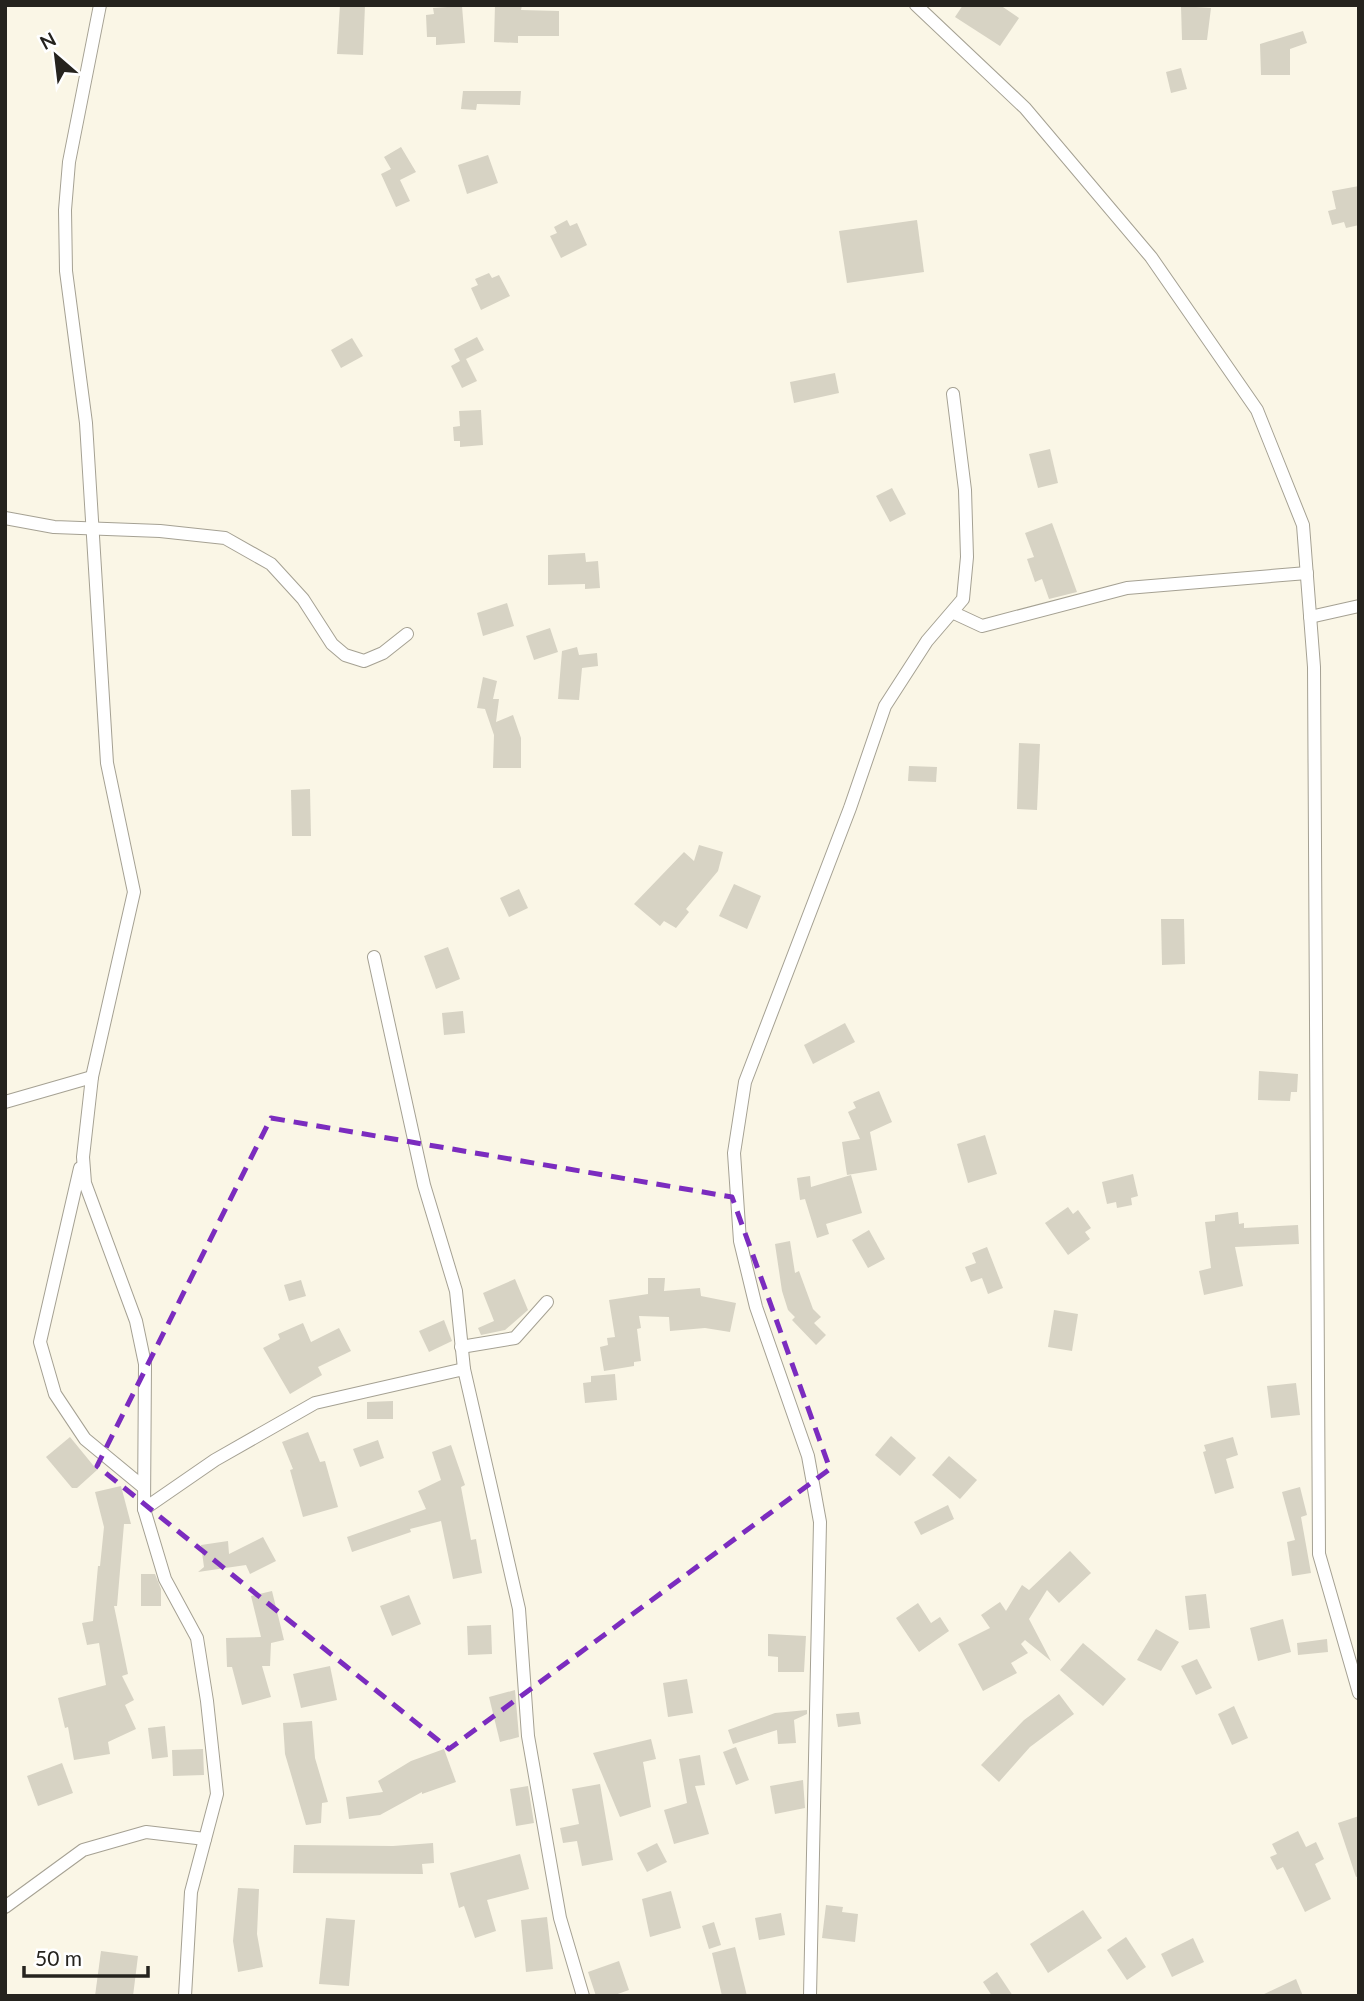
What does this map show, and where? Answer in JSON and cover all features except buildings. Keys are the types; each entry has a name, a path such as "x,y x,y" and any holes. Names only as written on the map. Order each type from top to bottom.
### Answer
{"street":[{"path":"100,5 69,162 65,210 66,271 86,423 107,762 134,892 92,1077 83,1157 40,1342 55,1394 85,1439 142,1486"},
{"path":"916,5 1026,108 1151,257 1257,410 1303,524 1314,695 1319,1553 1359,1693"},
{"path":"810,1996 820,1522 808,1457 756,1307 740,1241 734,1153 745,1082 885,706 927,641 963,599 967,556 965,490 953,394"},
{"path":"5,518 93,530 160,531 225,538 271,564 303,599 332,644 354,658 364,661 383,653 407,634"},
{"path":"954,612 982,626 1127,588 1307,573"},
{"path":"1310,617 1359,606"},
{"path":"374,957 424,1185 456,1291 464,1369 519,1609 528,1736 560,1918 583,1996"},
{"path":"5,1102 92,1077"},
{"path":"83,1157 85,1182 136,1321 145,1364 142,1486 144,1509 165,1579 197,1638 217,1794 191,1892 185,1996"},
{"path":"461,1347 515,1338 547,1301"},
{"path":"144,1509 215,1460 315,1403 464,1369"},
{"path":"5,1907 83,1850 146,1832 205,1839"}],"highlighted area":[{"path":"271,1118 732,1197 830,1469 449,1749 97,1466"}]}
